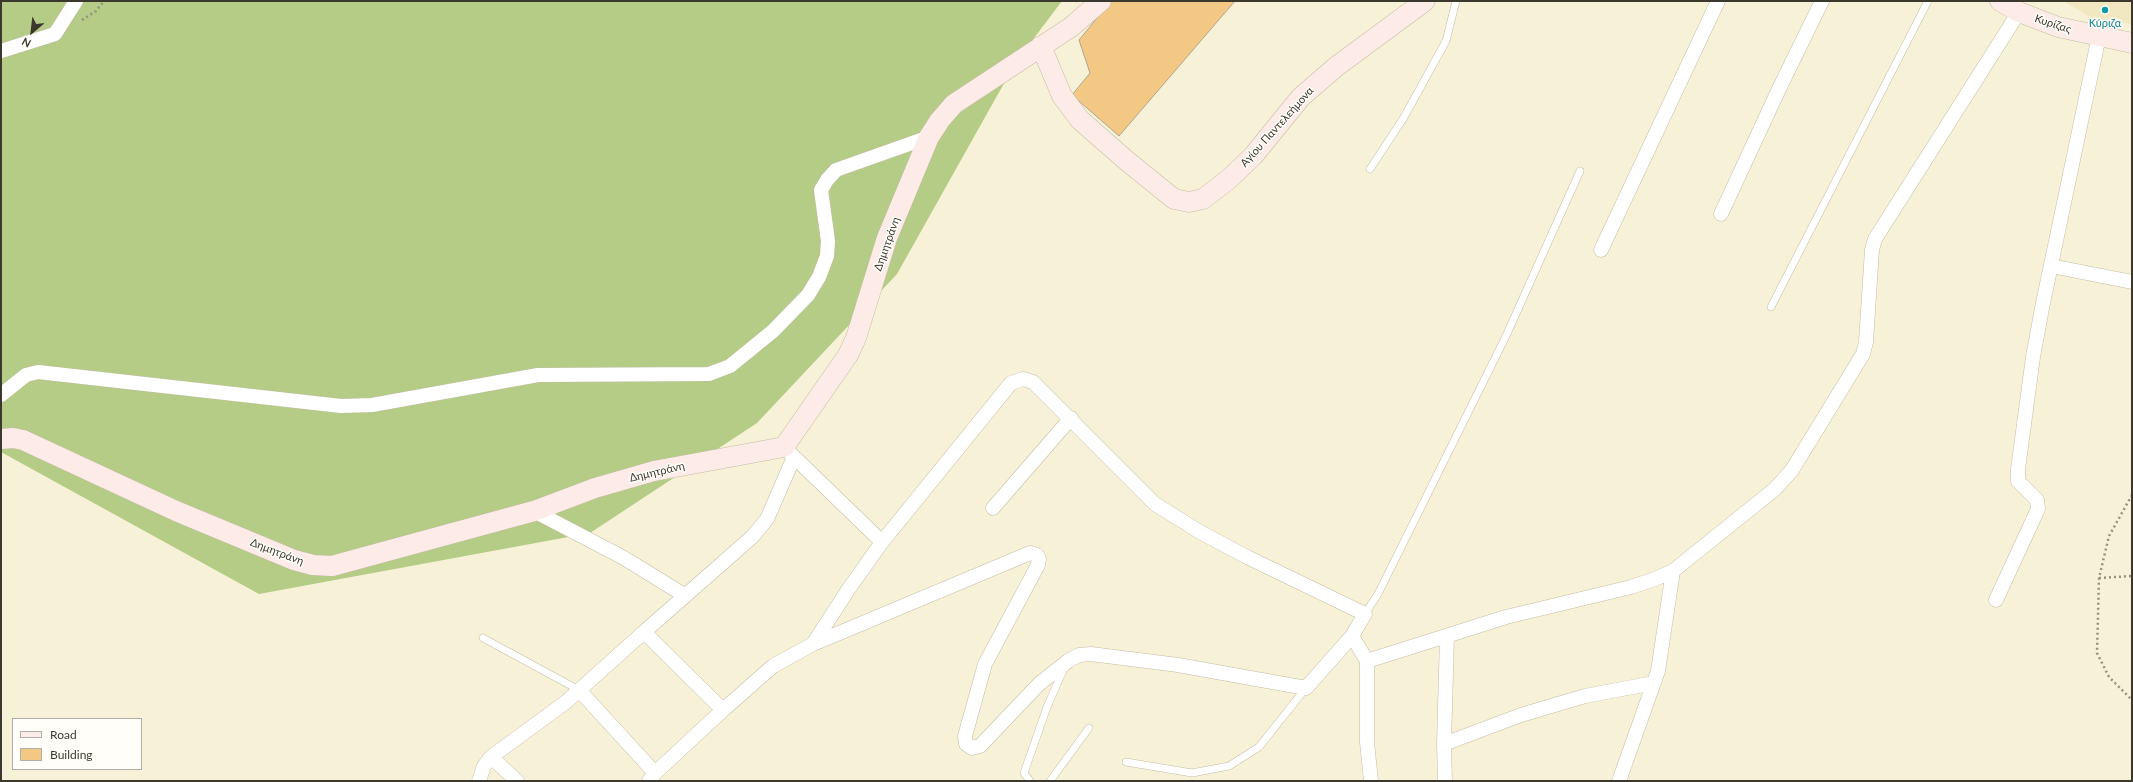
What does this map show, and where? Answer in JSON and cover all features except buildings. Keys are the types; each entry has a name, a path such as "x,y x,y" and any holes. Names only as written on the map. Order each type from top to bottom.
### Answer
{"street":[{"path":"1,51 55,34 76,1"},
{"name":"Δημητράνη","path":"1,439 13,438 23,440 176,511 294,560 313,565 332,566 534,511 595,488 654,471 789,452 851,350 887,238 929,138 940,120 954,104 1071,26 1101,1"},
{"name":"Αγίου Παντελεήμονα","path":"1041,46 1062,96 1080,120 1126,162 1174,199 1189,202 1203,199 1229,179 1253,156 1301,97 1336,66 1425,1"},
{"path":"1601,250 1718,1"},
{"path":"1721,214 1822,1"},
{"name":"Κυρίζας","path":"2000,1 2019,12 2058,27 2132,43"},
{"path":"1367,661 1506,617 1631,587 1655,579 1673,571 1775,489 1792,470 1863,354 1866,342 1872,250 1875,239 2019,12"},
{"path":"1996,600 2038,509 2037,500 2018,481 2018,469 2033,357 2099,36"},
{"path":"1,396 26,375 38,372 341,406 372,405 538,375 709,374 730,366 773,331 808,295 827,256 828,241 821,190 836,170 929,138"},
{"path":"2051,266 2132,282"},
{"path":"579,690 652,777 723,710 773,666 813,644 1030,553 1037,555 1039,559 1038,565 985,664 965,736 966,744 972,748 980,746 1039,684 1068,661 1080,655 1091,654 1178,665 1306,688 1352,636 1366,614 1247,557 1200,532 1155,504 1071,418 1033,382 1023,379 1011,383 882,542 848,590 813,644"},
{"path":"993,508 1071,418"},
{"path":"479,781 484,766 490,757 566,702 684,595 752,537 767,519 789,452 882,542"},
{"path":"534,511 624,558 684,595"},
{"path":"1619,781 1654,683 1663,644 1673,571"},
{"path":"644,632 723,710"},
{"path":"1352,636 1367,661 1367,742 1371,781"},
{"path":"1445,781 1444,744 1447,636"},
{"path":"1444,744 1521,715 1585,696 1654,683"},
{"path":"490,757 517,781"}],"lane":[{"path":"1370,169 1403,119 1446,41 1456,1"},
{"path":"1771,306 1928,1"},
{"path":"1366,614 1378,594 1506,336 1580,171"},
{"path":"483,638 579,690"},
{"path":"1030,781 1024,772 1047,707 1068,661"},
{"path":"1126,762 1192,772 1229,766 1259,747 1306,688"},
{"path":"1050,781 1089,728"}],"path":[{"path":"2132,495 2110,536 2099,578 2097,652 2109,677 2132,700"},
{"path":"2099,578 2132,576"}],"green space":[{"path":"1,1 1062,1 1016,62 897,274 757,423 590,533 259,594 1,452"}],"sand":[{"name":"Κύριζα","path":"2063,1 2132,1 2132,24 2092,18"}],"place":[{"name":"Κύριζα","path":"2105,10"}]}
